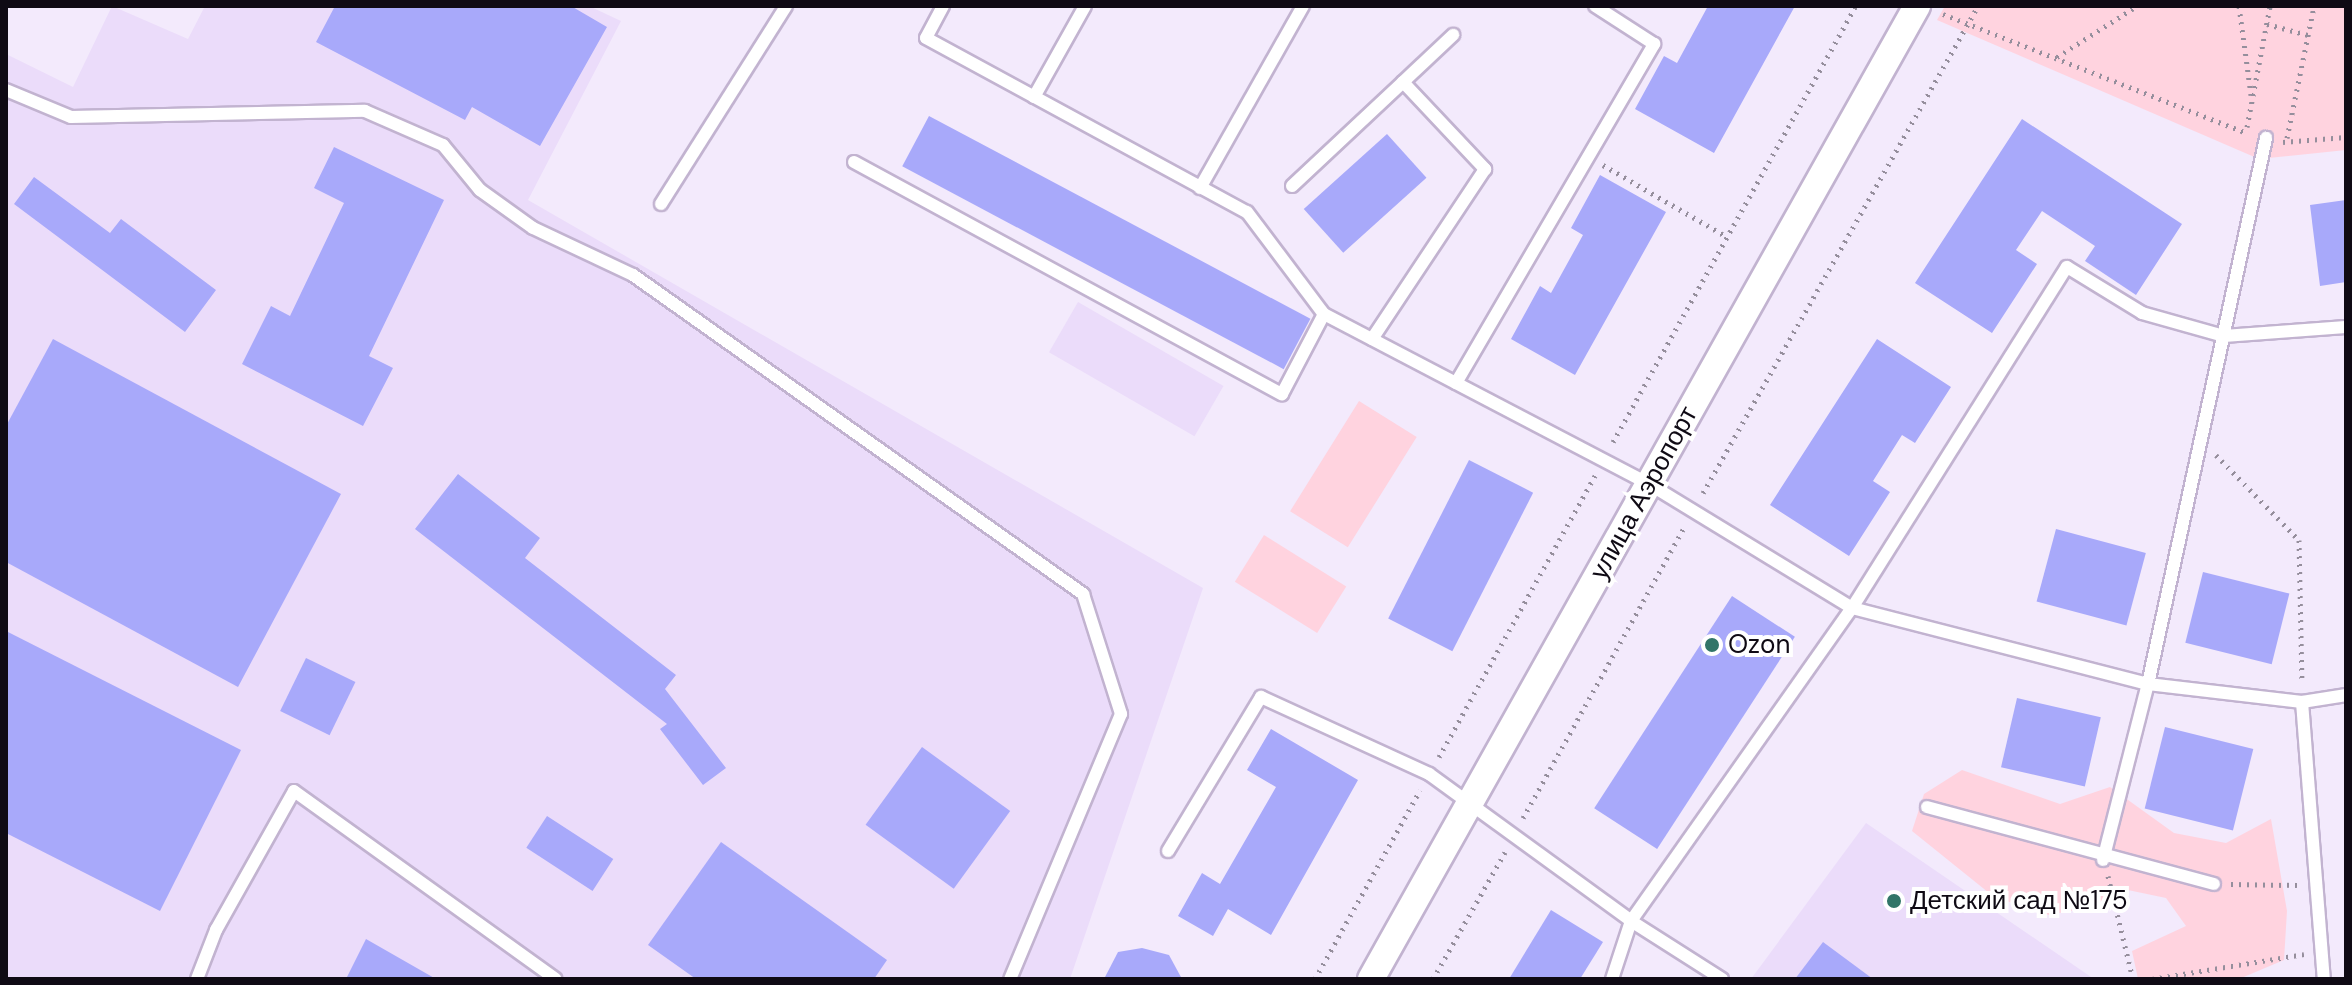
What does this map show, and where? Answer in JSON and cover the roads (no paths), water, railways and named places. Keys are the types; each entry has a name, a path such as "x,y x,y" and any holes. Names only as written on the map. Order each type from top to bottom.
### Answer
{"street":[{"name":"улица Аэропорт","path":"1371,979 1917,6"}],"lane":[{"path":"661,204 786,6"},
{"path":"943,6 926,38 1247,212 1324,314 1649,484 1852,608 2148,684 2302,702 2346,695"},
{"path":"1034,97 1085,6"},
{"path":"1200,188 1303,6"},
{"path":"1456,383 1654,44 1595,6"},
{"path":"1292,186 1453,35"},
{"path":"1372,339 1485,169 1403,82"},
{"path":"6,90 71,117 365,111 443,145 480,190 533,228 633,275 1083,594 1121,714 1010,979"},
{"path":"2103,860 2148,684 2266,138"},
{"path":"854,162 1282,394 1324,314"},
{"path":"1612,979 1631,921 1852,608 2067,267 2142,313 2224,336 2346,327"},
{"path":"1168,851 1261,697 1429,774 1631,921 1722,979"},
{"path":"2302,702 2324,979"},
{"path":"197,979 216,930 294,791 556,979"},
{"path":"1927,807 2103,860 2214,884"}],"place":[{"name":"Ozon","path":"1712,645"},
{"name":"Детский сад №175","path":"1894,901"}]}
